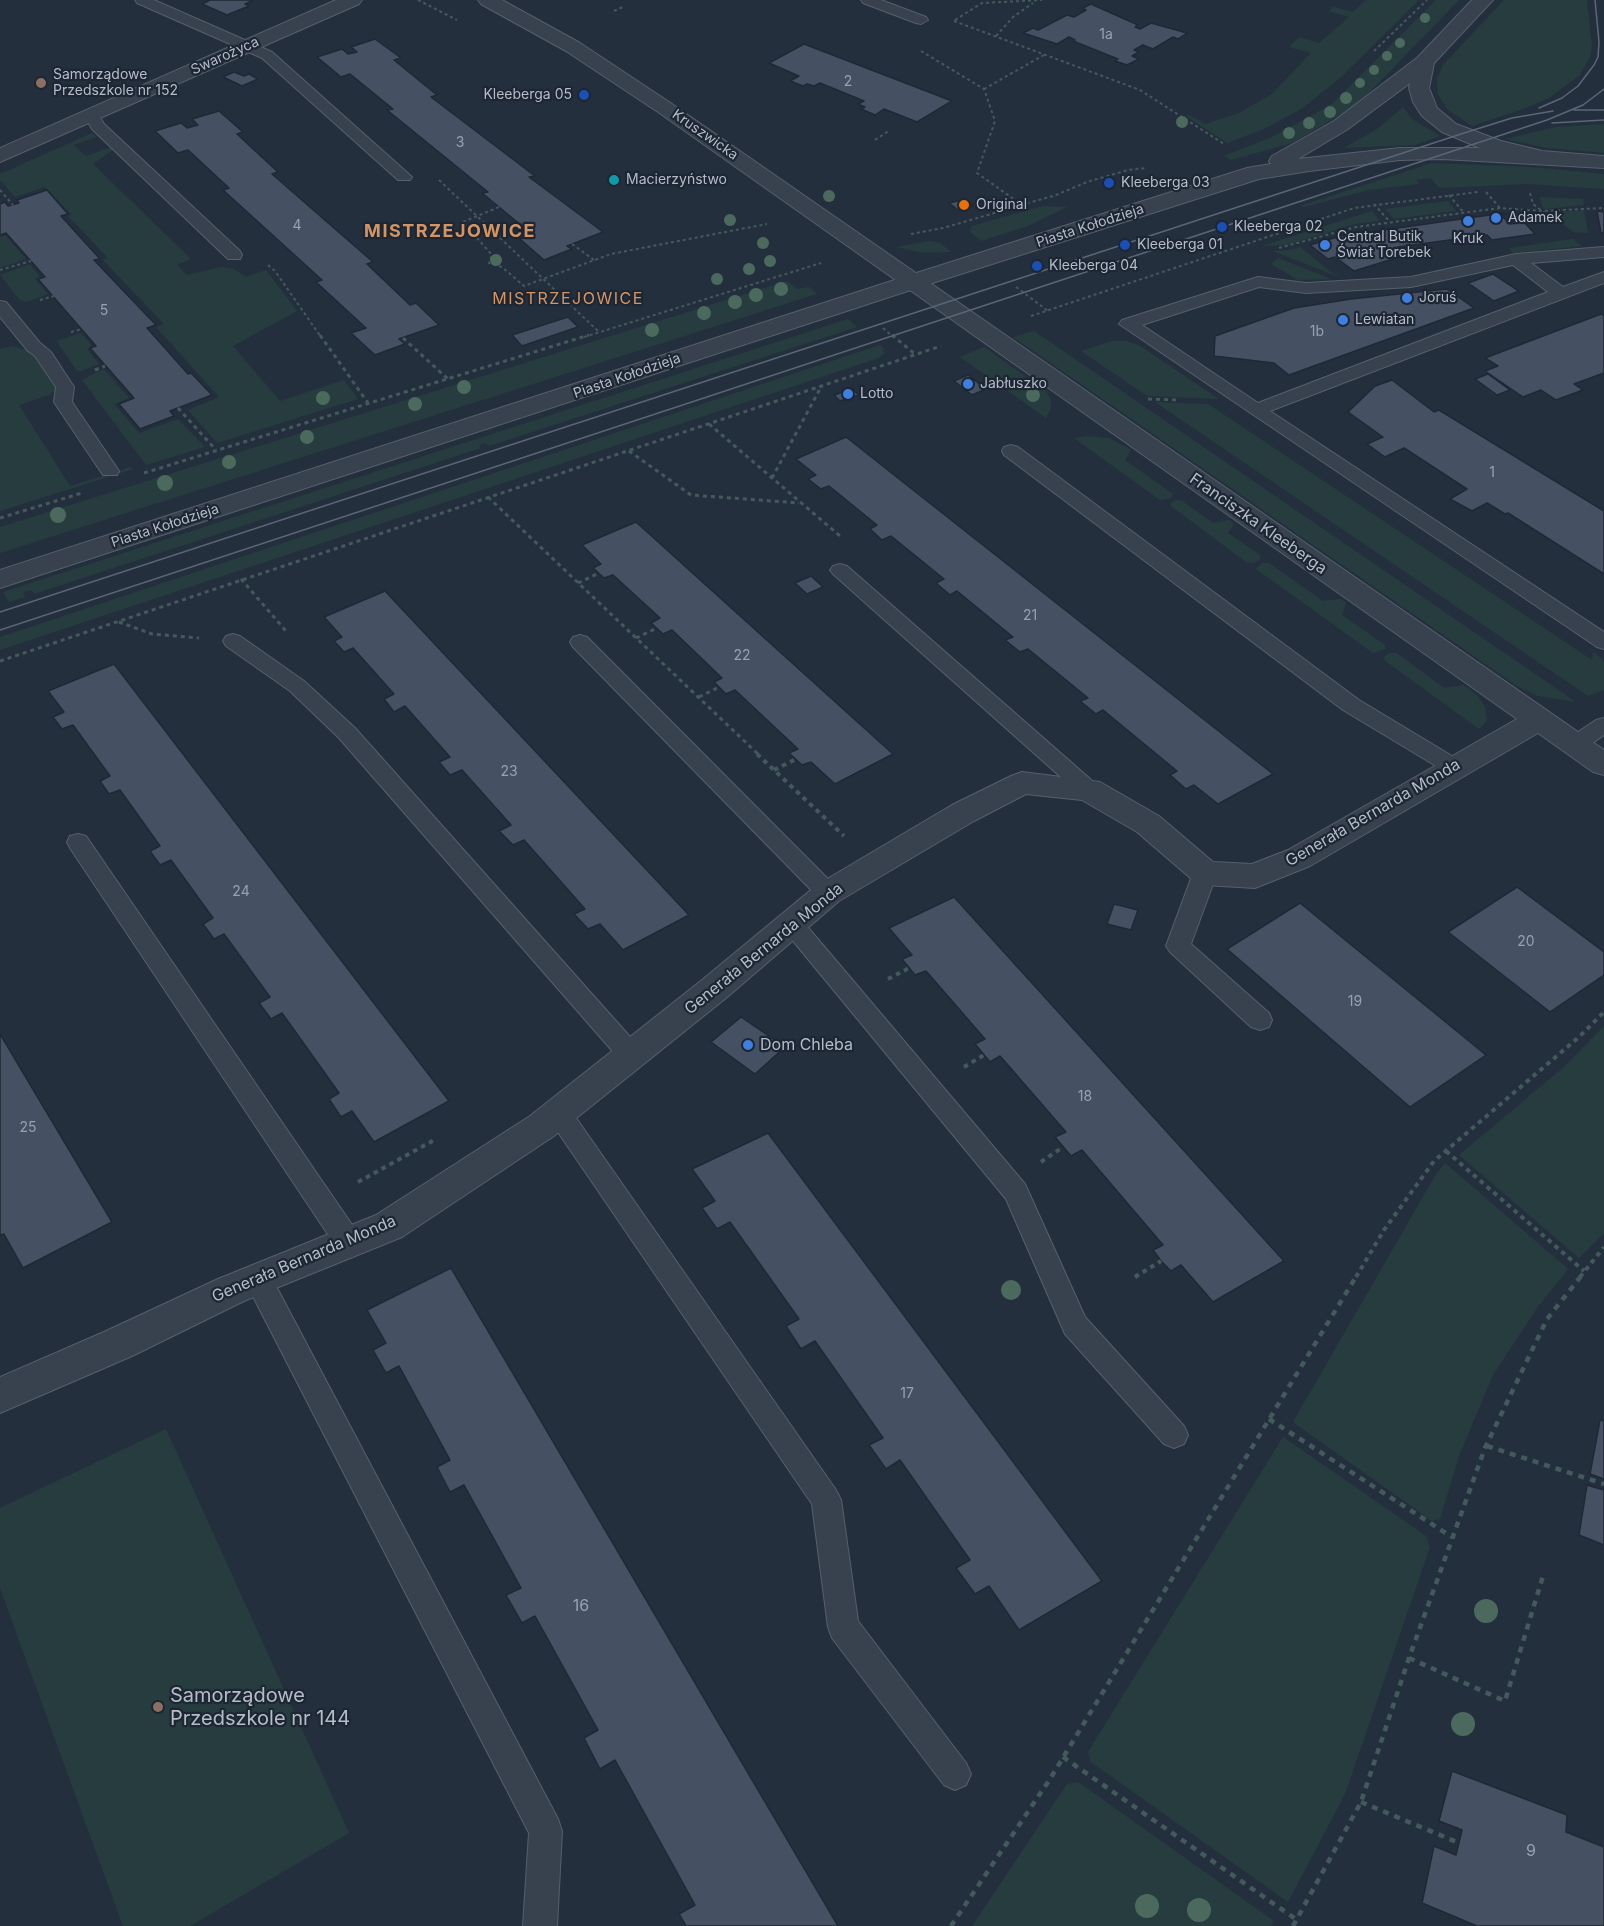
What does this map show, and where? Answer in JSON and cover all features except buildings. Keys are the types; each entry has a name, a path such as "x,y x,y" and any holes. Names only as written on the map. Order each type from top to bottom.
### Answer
{"street":[{"name":"Swarożyca","path":"0,156 352,0"},
{"name":"Kruszwicka","path":"488,0 554,36 618,76 915,281"},
{"name":"Piasta Kołodzieja","path":"1255,173 1302,150 1341,125 1424,62 1483,0"},
{"path":"1424,62 1420,76 1420,95 1429,112 1438,121 1479,141 1542,157 1604,162"},
{"name":"Piasta Kołodzieja","path":"0,579 915,281 1255,173 1309,164 1400,154 1443,153 1542,157"},
{"name":"Franciszka Kleeberga","path":"915,281 1604,765"},
{"name":"Generała Bernarda Monda","path":"0,1395 258,1279 388,1227 542,1126 828,893 963,813 1022,783 1089,789 1148,824 1205,873 1255,876 1299,858 1538,720"}],"lane":[{"path":"142,0 267,55 404,177"},
{"path":"868,0 921,20"},
{"path":"93,115 97,126 234,255"},
{"path":"1604,252 1516,259 1485,264 1448,275 1400,283 1306,288 1258,282 1128,324 1604,642"},
{"path":"1516,259 1560,292"},
{"path":"1256,410 1604,277"},
{"path":"0,306 34,347 42,352 65,387 63,402 110,471"},
{"path":"1011,452 1351,705 1454,767"},
{"path":"840,570 1089,789"},
{"path":"233,641 297,686 347,733 631,1055"},
{"path":"579,642 828,893"},
{"path":"1574,745 1604,725"},
{"path":"78,842 349,1243"},
{"path":"1205,873 1178,946 1260,1020"},
{"path":"792,924 1016,1192 1075,1325 1174,1435"},
{"path":"558,1112 826,1500 843,1627 955,1774"},
{"path":"258,1279 546,1831 540,1926"}],"path":[{"path":"945,26 982,3 1042,0"},
{"path":"1371,54 1427,0"},
{"path":"996,36 1013,17 1034,2"},
{"path":"614,11 625,6"},
{"path":"954,21 1140,90 1228,147"},
{"path":"918,50 984,89 995,121 977,173 1022,205"},
{"path":"984,89 1045,54"},
{"path":"875,140 890,130"},
{"path":"907,234 943,228 1056,195 1118,173 1156,166"},
{"path":"404,177 426,167 599,333"},
{"path":"0,190 14,205"},
{"path":"1529,190 1538,191"},
{"path":"1024,319 1311,221 1374,204 1448,194 1497,191"},
{"path":"1486,192 1500,208"},
{"path":"1448,194 1464,213"},
{"path":"1531,197 1533,204"},
{"path":"1589,201 1590,207"},
{"path":"1374,204 1389,222"},
{"path":"499,207 463,222 492,255 489,263 502,267 524,286 611,254 767,224"},
{"path":"1277,249 1356,227 1500,208 1542,211 1604,208"},
{"path":"572,244 595,260"},
{"path":"133,477 828,260"},
{"path":"0,270 31,261"},
{"path":"1029,296 1048,311"},
{"path":"403,338 448,379"},
{"path":"899,341 916,355"},
{"path":"0,661 949,344"},
{"path":"772,478 822,386"},
{"path":"178,408 216,450"},
{"path":"708,424 846,541"},
{"path":"629,451 691,495 800,503"},
{"path":"0,518 89,490"},
{"path":"488,497 848,839"},
{"path":"578,583 599,573"},
{"path":"118,621 152,634 233,641"},
{"path":"636,638 657,628"},
{"path":"699,697 719,687"},
{"path":"774,771 796,759"},
{"path":"898,974 909,968"},
{"path":"951,1926 1063,1757 1384,1230 1434,1161 1579,1038 1604,1012"},
{"path":"957,1071 984,1055"},
{"path":"1038,1164 1063,1147"},
{"path":"1446,1151 1584,1271"},
{"path":"1293,1926 1361,1802 1409,1658 1487,1446 1547,1319 1604,1247"},
{"path":"1135,1277 1161,1261"},
{"path":"1269,1419 1452,1537"},
{"path":"1487,1446 1604,1484"},
{"path":"1409,1658 1505,1701 1543,1576"},
{"path":"1063,1757 1297,1920"},
{"path":"1361,1802 1459,1843"}],"green space":[{"path":"1366,0 1419,0 1339,79 1301,109 1264,129 1227,143 1186,116 1189,115 1205,124 1239,113 1272,94 1311,53 1289,47 1299,37 1319,43 1349,17 1329,11 1333,7 1353,12"},
{"path":"1436,0 1459,0 1367,95 1349,110 1292,143 1231,160 1224,156 1272,137 1332,104"},
{"path":"1504,0 1587,0 1592,47 1590,57 1580,75 1549,98 1472,126 1447,109 1438,94 1437,78 1443,65"},
{"path":"1403,107 1412,119 1440,136 1415,145 1344,148 1377,129"},
{"path":"1604,124 1604,153 1547,148 1506,139 1556,127"},
{"path":"92,133 97,137 74,145 86,156 112,147 114,149 93,164 191,259 177,265 187,275 221,267 234,269 246,277 266,270 297,311 233,346 280,401 344,380 358,399 217,443 188,410 219,397 156,327 164,324 103,260 108,258 68,216 71,214 45,187 15,197 0,180 0,174"},
{"path":"1432,163 1531,167 1604,174 1604,189 1526,184 1439,188 1431,178 1416,180 1419,184 1368,190 1304,207 1300,206"},
{"path":"1540,197 1583,199 1584,205 1545,209"},
{"path":"1448,201 1456,211 1394,219 1385,209"},
{"path":"1043,206 1067,207 1028,226 981,241 970,232 972,226"},
{"path":"1584,210 1588,233 1573,232 1549,213"},
{"path":"1372,211 1380,221 1355,224 1287,245 1262,246"},
{"path":"6,236 26,259 0,268 0,237"},
{"path":"1573,239 1581,246 1513,253 1509,248"},
{"path":"931,241 940,243 951,252 923,253 896,247"},
{"path":"1300,247 1335,275 1339,277 1273,251"},
{"path":"1278,258 1331,279 1298,280 1271,264"},
{"path":"30,264 40,277 35,279 48,294 26,302 20,300 0,275"},
{"path":"787,281 797,289 809,287 817,294 0,553 0,527"},
{"path":"848,319 857,327 489,446 485,443 479,445 481,448 34,594 32,590 23,592 25,597 9,602 3,592"},
{"path":"1034,331 1576,702 1538,696 1517,686 1013,337"},
{"path":"81,333 92,346 87,349 99,364 77,371 58,343 59,340"},
{"path":"1112,341 1126,341 1140,346 1219,399 1147,396 1081,351"},
{"path":"880,345 885,349 881,351 885,352 879,358 0,650 0,637"},
{"path":"13,346 32,352 57,385 56,390 49,395 19,405 70,486 131,467 133,469 0,511 0,349"},
{"path":"984,347 1045,390 1050,398 1051,408 1046,418 960,357"},
{"path":"104,369 129,398 114,404 139,433 178,419 205,447 146,465 82,380"},
{"path":"1155,402 1208,404 1592,660 1593,652 1600,657 1604,662 1604,690 1588,696"},
{"path":"1087,436 1109,438 1131,450 1125,460 1173,494 1171,498 1160,500 1074,438"},
{"path":"1176,500 1182,501 1213,523 1229,520 1234,524 1228,533 1260,555 1260,559 1253,563 1246,562 1171,506 1171,503"},
{"path":"1262,563 1269,563 1323,601 1341,599 1346,603 1342,615 1385,645 1385,649 1373,653 1256,569"},
{"path":"1397,653 1444,688 1463,685 1477,695 1485,707 1487,720 1479,729 1384,660 1385,656"},
{"path":"1604,1026 1604,1233 1579,1258 1459,1155 1564,1067"},
{"path":"1445,1163 1568,1269 1537,1308 1493,1375 1459,1456 1440,1519 1432,1521 1293,1422 1435,1176"},
{"name":"Samorządowe Przedszkole nr 144","path":"166,1429 349,1833 190,1926 123,1926 0,1588 0,1508"},
{"path":"1283,1437 1426,1536 1430,1547 1345,1794 1288,1902 1091,1762 1088,1752"},
{"path":"1078,1782 1274,1921 1271,1926 972,1926 1067,1784"}],"tram line":[{"path":"1539,108 1562,98 1578,86 1594,65 1598,57 1599,42 1595,0"},
{"path":"0,630 1547,120 1583,105 1604,89"},
{"path":"1574,110 1604,110"},
{"path":"0,612 1461,134 1512,118 1553,111"},
{"path":"1552,123 1604,120"}],"place":[{"name":"Samorządowe Przedszkole nr 152","path":"41,83"},
{"name":"Kleeberga 05","path":"584,95"},
{"name":"Macierzyństwo","path":"614,180"},
{"name":"Kleeberga 03","path":"1109,183"},
{"name":"Original","path":"964,205"},
{"name":"Adamek","path":"1496,218"},
{"name":"Kruk","path":"1468,221"},
{"name":"Kleeberga 02","path":"1222,227"},
{"name":"Kleeberga 01","path":"1125,245"},
{"name":"Central Butik Świat Torebek","path":"1325,245"},
{"name":"Kleeberga 04","path":"1037,266"},
{"name":"Joruś","path":"1407,298"},
{"name":"Lewiatan","path":"1343,320"},
{"name":"Jabłuszko","path":"968,384"},
{"name":"Lotto","path":"848,394"},
{"name":"Dom Chleba","path":"748,1045"},
{"name":"Samorządowe Przedszkole nr 144","path":"158,1707"}],"district":[{"name":"MISTRZEJOWICE","path":"450,232"},
{"name":"MISTRZEJOWICE","path":"568,299"}]}
